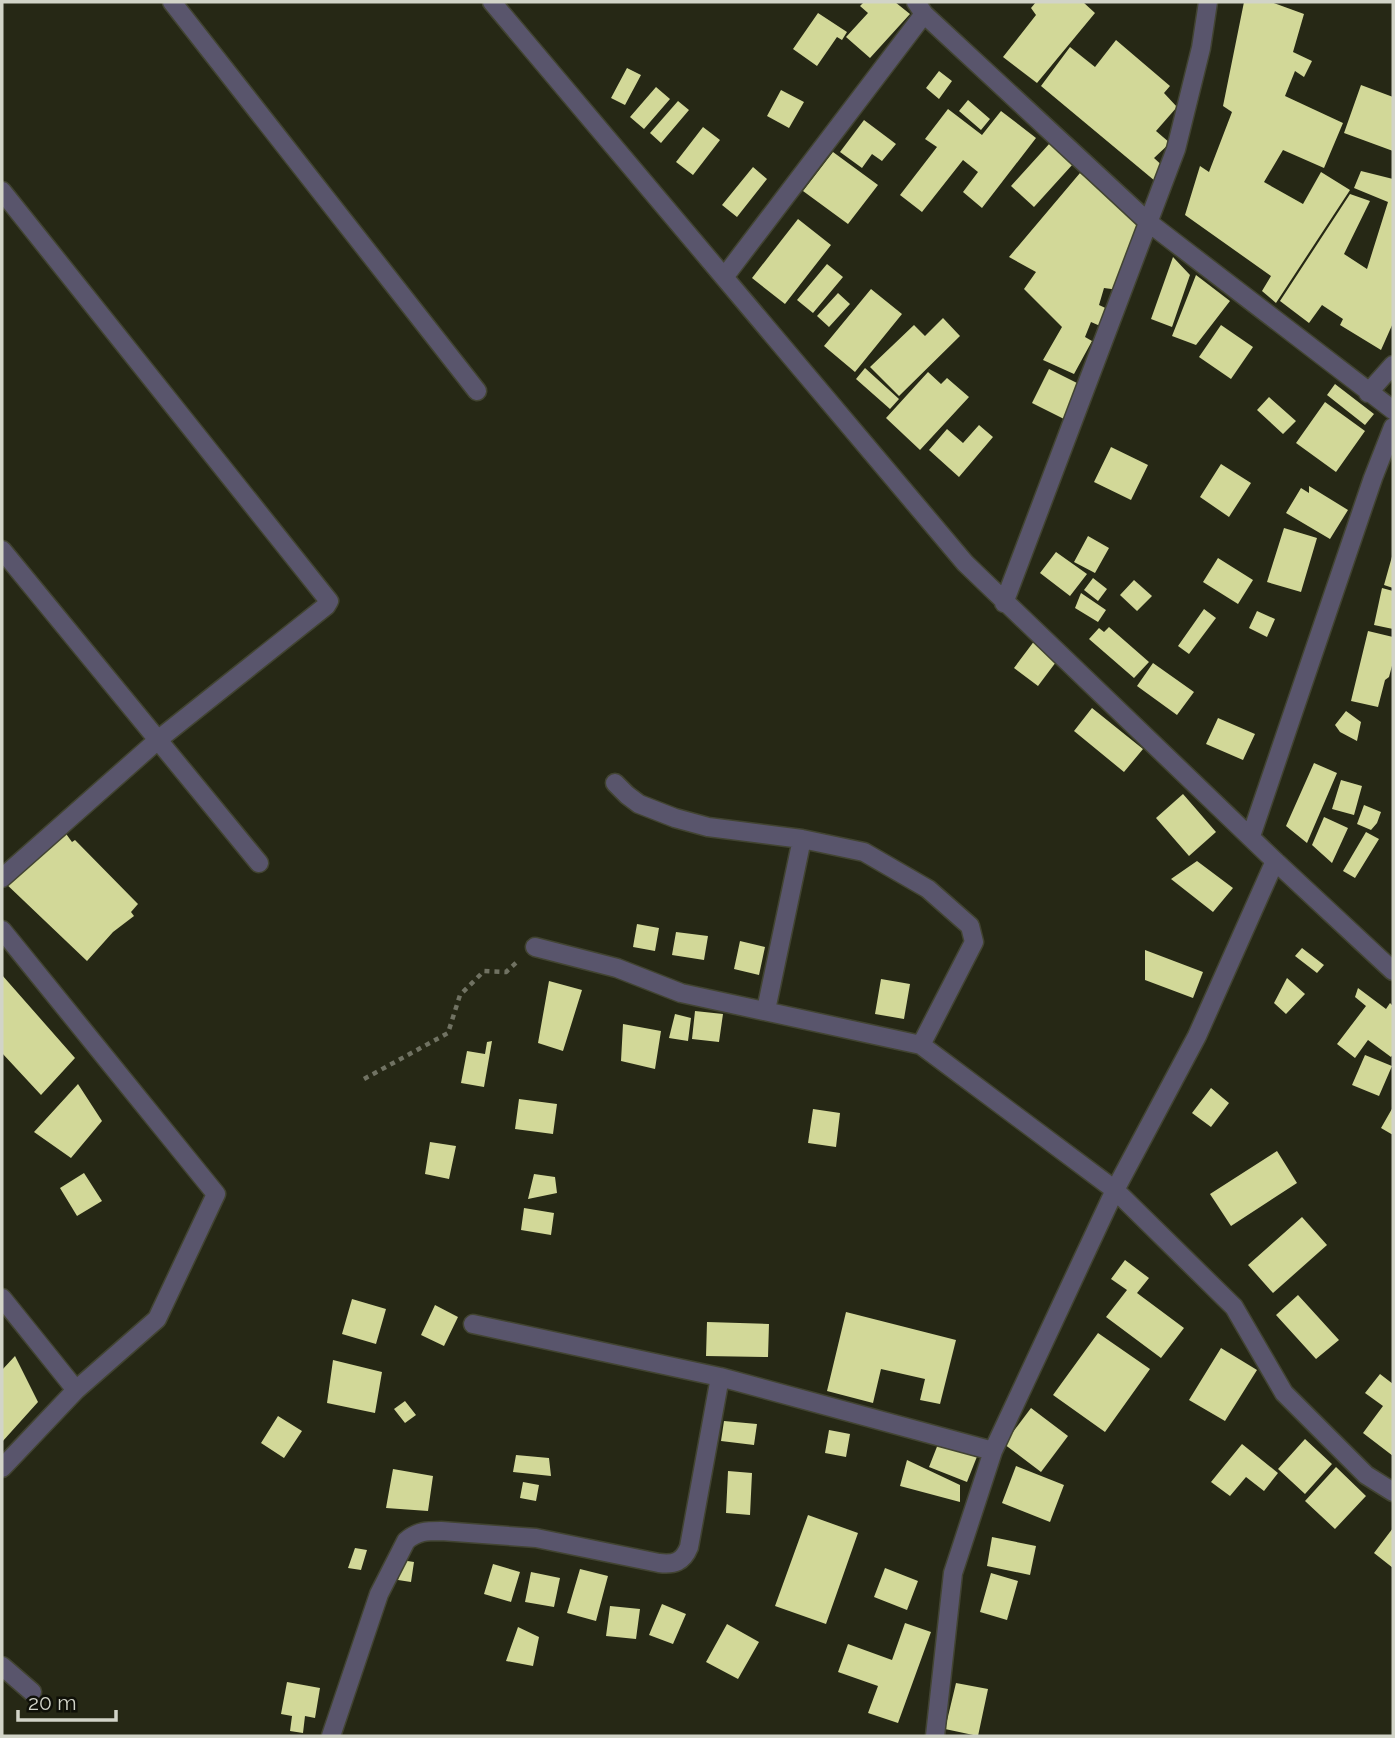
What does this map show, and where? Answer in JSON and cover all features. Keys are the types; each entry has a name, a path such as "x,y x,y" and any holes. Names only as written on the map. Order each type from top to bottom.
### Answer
{"street":[{"path":"172,2 477,391"},
{"path":"492,2 965,563 1393,971"},
{"path":"1004,603 1176,149 1201,48 1208,2"},
{"path":"724,275 920,8 1148,222 1393,410"},
{"path":"2,191 329,601 159,739 2,878"},
{"path":"1368,393 1393,365"},
{"path":"1251,836 1373,478 1393,427"},
{"path":"2,550 259,863"},
{"path":"615,783 639,804 675,818 708,827 802,839 864,852 928,889 970,926 974,942 921,1045"},
{"path":"765,1010 802,839"},
{"path":"935,1736 953,1573 993,1451 1115,1189 1198,1036 1275,861"},
{"path":"2,930 216,1194 157,1319 76,1390 2,1468"},
{"path":"535,947 617,968 681,993 921,1045 1115,1189 1234,1307 1284,1393 1366,1475 1393,1492"},
{"path":"2,1298 76,1390"},
{"path":"473,1324 720,1377 993,1451"},
{"path":"331,1736 379,1594 406,1541 414,1534 441,1531 536,1538 659,1563 678,1562 685,1557 720,1377"},
{"path":"2,1666 32,1692"}],"path":[{"path":"364,1079 448,1033 460,995 484,971 506,972 535,947"}],"building":[{"path":"864,2 895,2 910,14 870,58 846,37 868,13 860,6"},
{"path":"1036,2 1083,2 1095,13 1037,83 1003,57 1036,15 1031,8"},
{"path":"1244,2 1271,2 1304,14 1293,52 1312,61 1304,77 1295,71 1285,96 1343,123 1324,168 1283,150 1264,182 1303,204 1321,172 1350,190 1276,303 1262,291 1271,276 1185,215 1200,166 1209,172 1232,112 1223,106"},
{"path":"818,13 847,32 842,40 837,37 817,66 793,49"},
{"path":"1116,40 1170,86 1164,93 1177,107 1156,131 1170,143 1154,158 1166,169 1155,181 1041,86 1070,47 1095,67"},
{"path":"627,68 641,75 625,105 611,98"},
{"path":"939,71 952,81 939,99 926,88"},
{"path":"1361,85 1393,97 1393,151 1344,133"},
{"path":"656,87 670,99 644,129 630,117"},
{"path":"781,90 804,102 789,128 767,116"},
{"path":"968,100 990,119 981,130 959,111"},
{"path":"678,101 689,110 661,143 650,133"},
{"path":"948,109 982,135 1001,111 1036,138 982,208 963,192 978,172 963,160 922,212 900,195 937,147 925,139"},
{"path":"864,120 896,144 882,161 872,154 862,168 840,152"},
{"path":"703,127 720,140 693,175 676,162"},
{"path":"1050,143 1073,164 1034,207 1011,186"},
{"path":"833,152 878,185 848,224 803,191"},
{"path":"753,167 767,179 737,217 722,205"},
{"path":"1361,171 1393,179 1393,323 1381,350 1340,325 1343,319 1322,305 1309,323 1280,301 1350,194 1370,201 1344,254 1367,269 1388,202 1354,188"},
{"path":"1080,173 1143,223 1119,290 1104,288 1099,305 1114,312 1107,329 1091,322 1085,337 1092,341 1074,374 1043,360 1062,327 1024,289 1036,272 1009,257"},
{"path":"798,219 831,245 785,304 752,278"},
{"path":"1173,257 1190,275 1172,327 1151,319"},
{"path":"827,264 843,277 813,313 797,300"},
{"path":"1196,275 1230,301 1196,345 1172,336"},
{"path":"871,289 902,314 855,372 824,346"},
{"path":"838,293 850,304 829,327 817,316"},
{"path":"943,318 960,336 899,396 870,367 914,325 925,336"},
{"path":"1221,325 1253,347 1231,379 1199,357"},
{"path":"865,368 899,399 890,409 856,379"},
{"path":"1049,369 1083,386 1066,420 1032,403"},
{"path":"928,372 941,384 947,378 969,397 920,450 886,418"},
{"path":"1335,384 1374,414 1365,425 1327,395"},
{"path":"1269,397 1296,421 1283,434 1257,410"},
{"path":"1325,402 1365,431 1336,472 1296,443"},
{"path":"979,425 993,437 959,477 929,450 947,429 963,443"},
{"path":"1111,447 1148,465 1131,500 1094,482"},
{"path":"1221,464 1251,483 1229,517 1200,497"},
{"path":"1309,486 1348,510 1330,539 1286,513 1301,488 1309,493"},
{"path":"1284,528 1317,538 1301,592 1267,582"},
{"path":"1088,536 1109,548 1095,573 1074,562"},
{"path":"1056,552 1087,574 1070,596 1040,573"},
{"path":"1393,553 1393,588 1384,585"},
{"path":"1218,558 1253,580 1238,604 1203,582"},
{"path":"1093,578 1107,589 1098,601 1084,590"},
{"path":"1134,580 1152,596 1137,611 1120,595"},
{"path":"1382,588 1393,591 1393,629 1374,625"},
{"path":"1081,593 1106,610 1098,622 1075,608"},
{"path":"1204,609 1216,618 1189,654 1178,646"},
{"path":"1257,611 1275,619 1267,637 1249,628"},
{"path":"1109,627 1149,662 1134,678 1089,639 1099,628 1104,632"},
{"path":"1368,631 1393,637 1393,662 1378,707 1351,701"},
{"path":"1035,640 1059,658 1038,686 1014,668"},
{"path":"1153,663 1194,692 1177,715 1137,686"},
{"path":"1092,708 1143,749 1124,772 1074,731"},
{"path":"1346,711 1361,722 1357,741 1340,732 1335,725"},
{"path":"1218,718 1255,734 1243,760 1206,744"},
{"path":"1314,763 1337,773 1307,843 1286,826"},
{"path":"1341,780 1362,786 1354,815 1332,809"},
{"path":"1183,794 1216,832 1189,856 1156,818"},
{"path":"1364,805 1381,812 1371,830 1357,824"},
{"path":"1324,817 1348,828 1332,863 1312,845"},
{"path":"64,831 72,842 75,840 138,904 131,912 134,916 113,932 87,961 2,880 32,864 29,860"},
{"path":"1366,832 1379,839 1355,878 1343,871"},
{"path":"1197,861 1233,888 1213,912 1171,879"},
{"path":"637,924 659,928 655,951 633,947"},
{"path":"676,932 708,936 704,960 672,955"},
{"path":"740,941 765,947 759,975 734,969"},
{"path":"1302,948 1324,965 1317,973 1295,956"},
{"path":"1145,950 1203,972 1193,998 1145,980"},
{"path":"2,975 75,1058 41,1095 2,1053"},
{"path":"1287,978 1305,994 1286,1014 1274,1003"},
{"path":"881,979 910,984 904,1019 875,1014"},
{"path":"549,981 582,990 563,1051 538,1043"},
{"path":"1358,988 1386,1009 1390,1003 1393,1006 1391,1057 1368,1040 1355,1058 1337,1044 1366,1006 1355,997"},
{"path":"695,1011 723,1014 719,1042 692,1039"},
{"path":"675,1014 691,1018 688,1041 669,1038"},
{"path":"623,1024 661,1031 655,1069 621,1061"},
{"path":"492,1041 484,1087 461,1083 467,1051 485,1054 487,1042"},
{"path":"1365,1055 1392,1066 1379,1096 1352,1085"},
{"path":"78,1084 102,1121 71,1158 34,1132"},
{"path":"1211,1088 1229,1103 1211,1127 1192,1113"},
{"path":"519,1099 557,1104 553,1134 515,1129"},
{"path":"1393,1107 1393,1135 1381,1128"},
{"path":"813,1109 840,1113 836,1147 808,1143"},
{"path":"430,1142 456,1146 449,1179 425,1174"},
{"path":"1277,1151 1297,1183 1231,1226 1210,1194"},
{"path":"84,1173 102,1201 77,1216 60,1188"},
{"path":"534,1174 555,1177 557,1193 528,1199"},
{"path":"524,1208 554,1213 551,1235 521,1230"},
{"path":"1302,1217 1327,1245 1273,1293 1248,1265"},
{"path":"1125,1260 1149,1278 1137,1293 1184,1328 1161,1358 1106,1317 1127,1290 1111,1279"},
{"path":"1298,1295 1339,1340 1316,1359 1276,1315"},
{"path":"352,1299 386,1309 376,1344 342,1334"},
{"path":"435,1305 458,1317 444,1346 421,1335"},
{"path":"846,1312 956,1340 940,1404 920,1400 925,1379 881,1369 873,1403 827,1391"},
{"path":"707,1322 769,1324 768,1357 706,1356"},
{"path":"1098,1333 1150,1369 1105,1432 1053,1395"},
{"path":"1221,1348 1257,1370 1225,1421 1189,1400"},
{"path":"15,1356 38,1402 2,1442 2,1370"},
{"path":"333,1360 382,1372 375,1413 327,1403"},
{"path":"1380,1374 1393,1384 1393,1456 1363,1433 1383,1406 1365,1393"},
{"path":"405,1401 416,1415 405,1423 394,1409"},
{"path":"1031,1408 1068,1436 1041,1472 1004,1444"},
{"path":"278,1416 302,1431 284,1458 261,1443"},
{"path":"724,1421 757,1424 754,1445 721,1441"},
{"path":"829,1430 850,1434 846,1457 825,1453"},
{"path":"940,1439 978,1454 967,1482 929,1467"},
{"path":"1305,1439 1332,1464 1305,1494 1278,1469"},
{"path":"1242,1444 1278,1473 1264,1491 1246,1477 1230,1496 1211,1482"},
{"path":"516,1455 549,1458 551,1476 513,1472"},
{"path":"907,1460 960,1485 960,1502 900,1486"},
{"path":"1016,1466 1064,1485 1050,1522 1002,1503"},
{"path":"1336,1467 1366,1496 1335,1529 1305,1501"},
{"path":"393,1469 433,1476 428,1511 386,1508"},
{"path":"728,1471 752,1473 750,1515 726,1513"},
{"path":"523,1482 539,1485 536,1501 520,1498"},
{"path":"808,1515 858,1533 826,1624 775,1606"},
{"path":"1393,1528 1393,1568 1374,1553"},
{"path":"992,1537 1036,1546 1030,1575 987,1566"},
{"path":"355,1548 367,1550 361,1570 348,1568"},
{"path":"401,1560 414,1562 411,1582 398,1580"},
{"path":"493,1564 520,1572 511,1602 484,1594"},
{"path":"885,1568 918,1581 907,1610 874,1597"},
{"path":"580,1569 608,1576 596,1621 567,1613"},
{"path":"531,1572 560,1578 554,1607 525,1602"},
{"path":"991,1573 1018,1581 1007,1620 980,1612"},
{"path":"662,1604 686,1614 673,1644 649,1635"},
{"path":"610,1606 640,1609 636,1639 606,1636"},
{"path":"905,1623 931,1632 898,1723 868,1713 878,1686 838,1672 848,1644 892,1660"},
{"path":"727,1624 759,1642 738,1679 706,1662"},
{"path":"518,1627 539,1637 533,1666 506,1661"},
{"path":"287,1682 320,1688 315,1718 305,1716 303,1733 290,1731 292,1716 281,1714"},
{"path":"956,1683 988,1689 978,1736 945,1729"}]}
